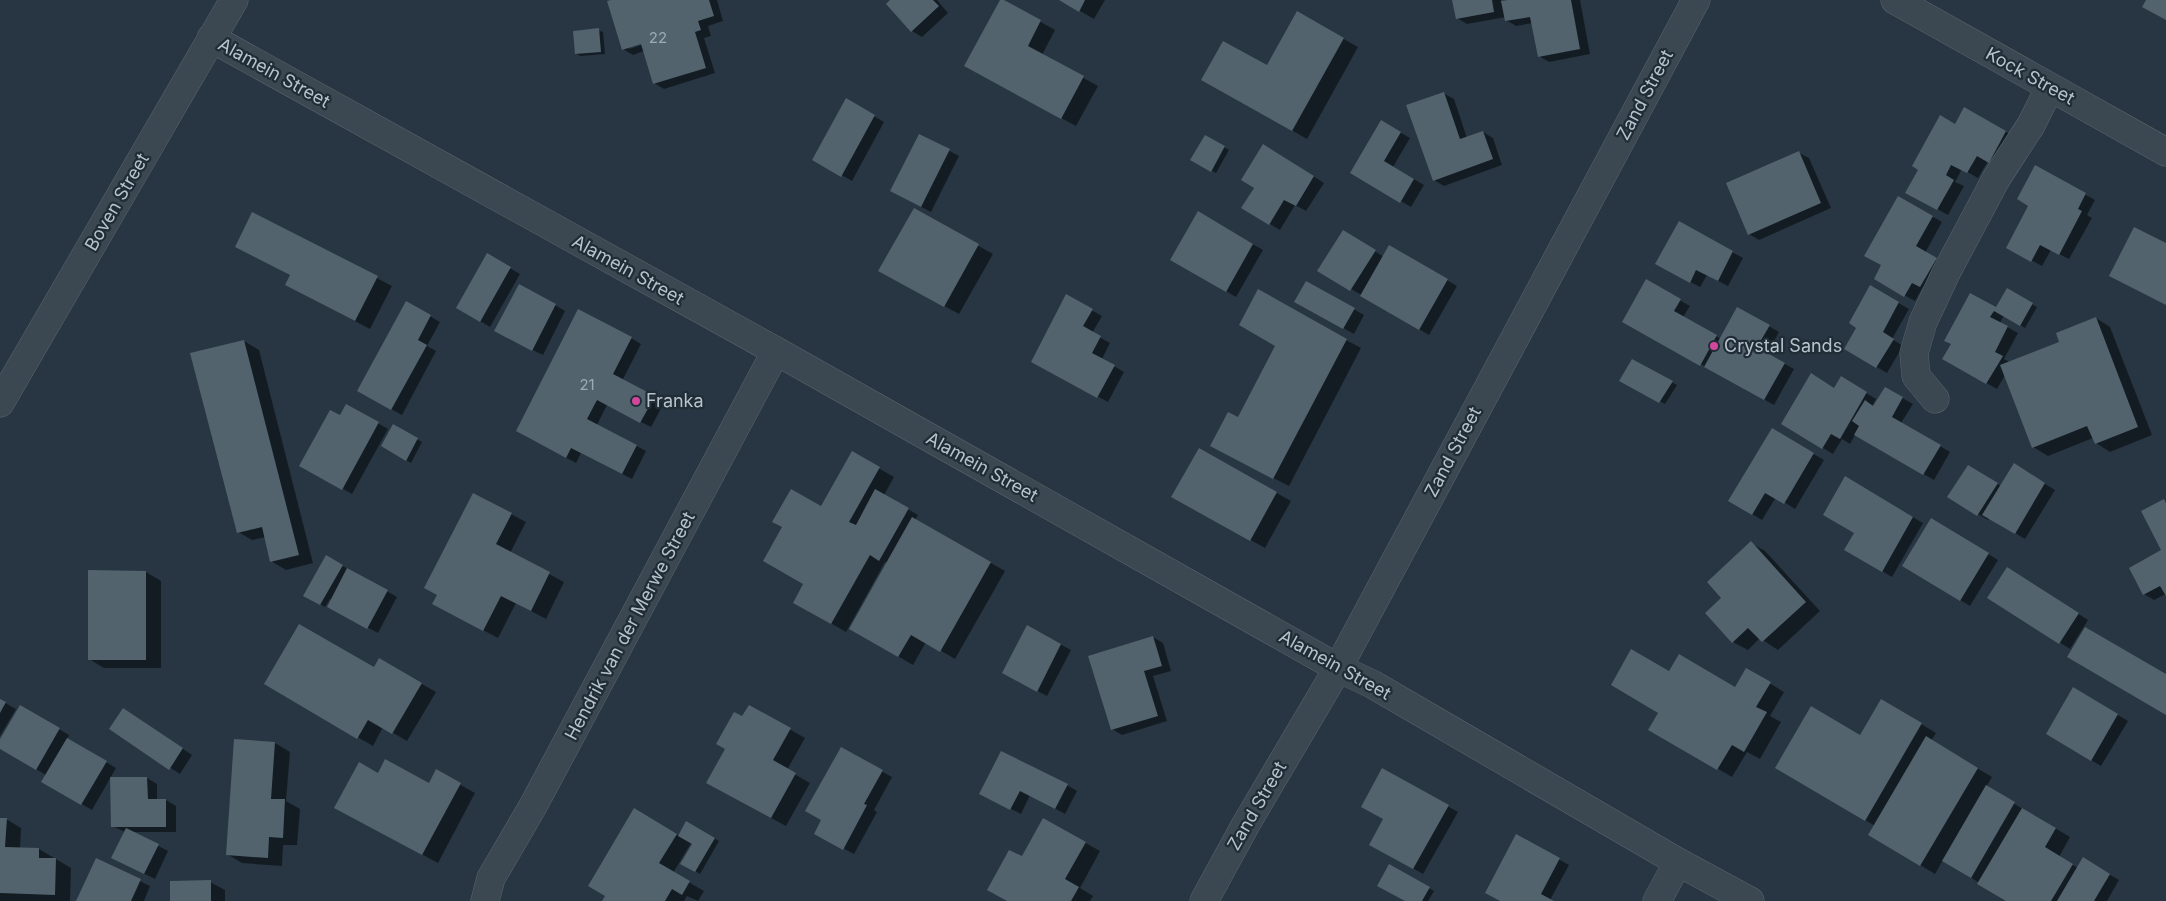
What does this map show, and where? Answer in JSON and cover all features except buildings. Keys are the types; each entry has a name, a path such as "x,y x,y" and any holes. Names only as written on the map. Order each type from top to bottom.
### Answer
{"street":[{"name":"Boven Street","path":"0,403 234,0"},
{"name":"Zand Street","path":"1204,901 1246,824 1338,668 1696,0"},
{"name":"Kock Street","path":"1895,0 2166,152"},
{"name":"Alamein Street","path":"212,38 776,351 1338,668 1372,684 1678,862 1750,901"},
{"path":"1935,399 1916,376 1914,353 1923,322 1946,273 1992,187 2031,125 2050,86"},
{"name":"Hendrik van der Merwe Street","path":"485,901 491,878 538,797 776,351"},
{"path":"1657,901 1678,862"}],"place":[{"name":"Crystal Sands","path":"1714,346"},
{"name":"Franka","path":"636,401"}]}
